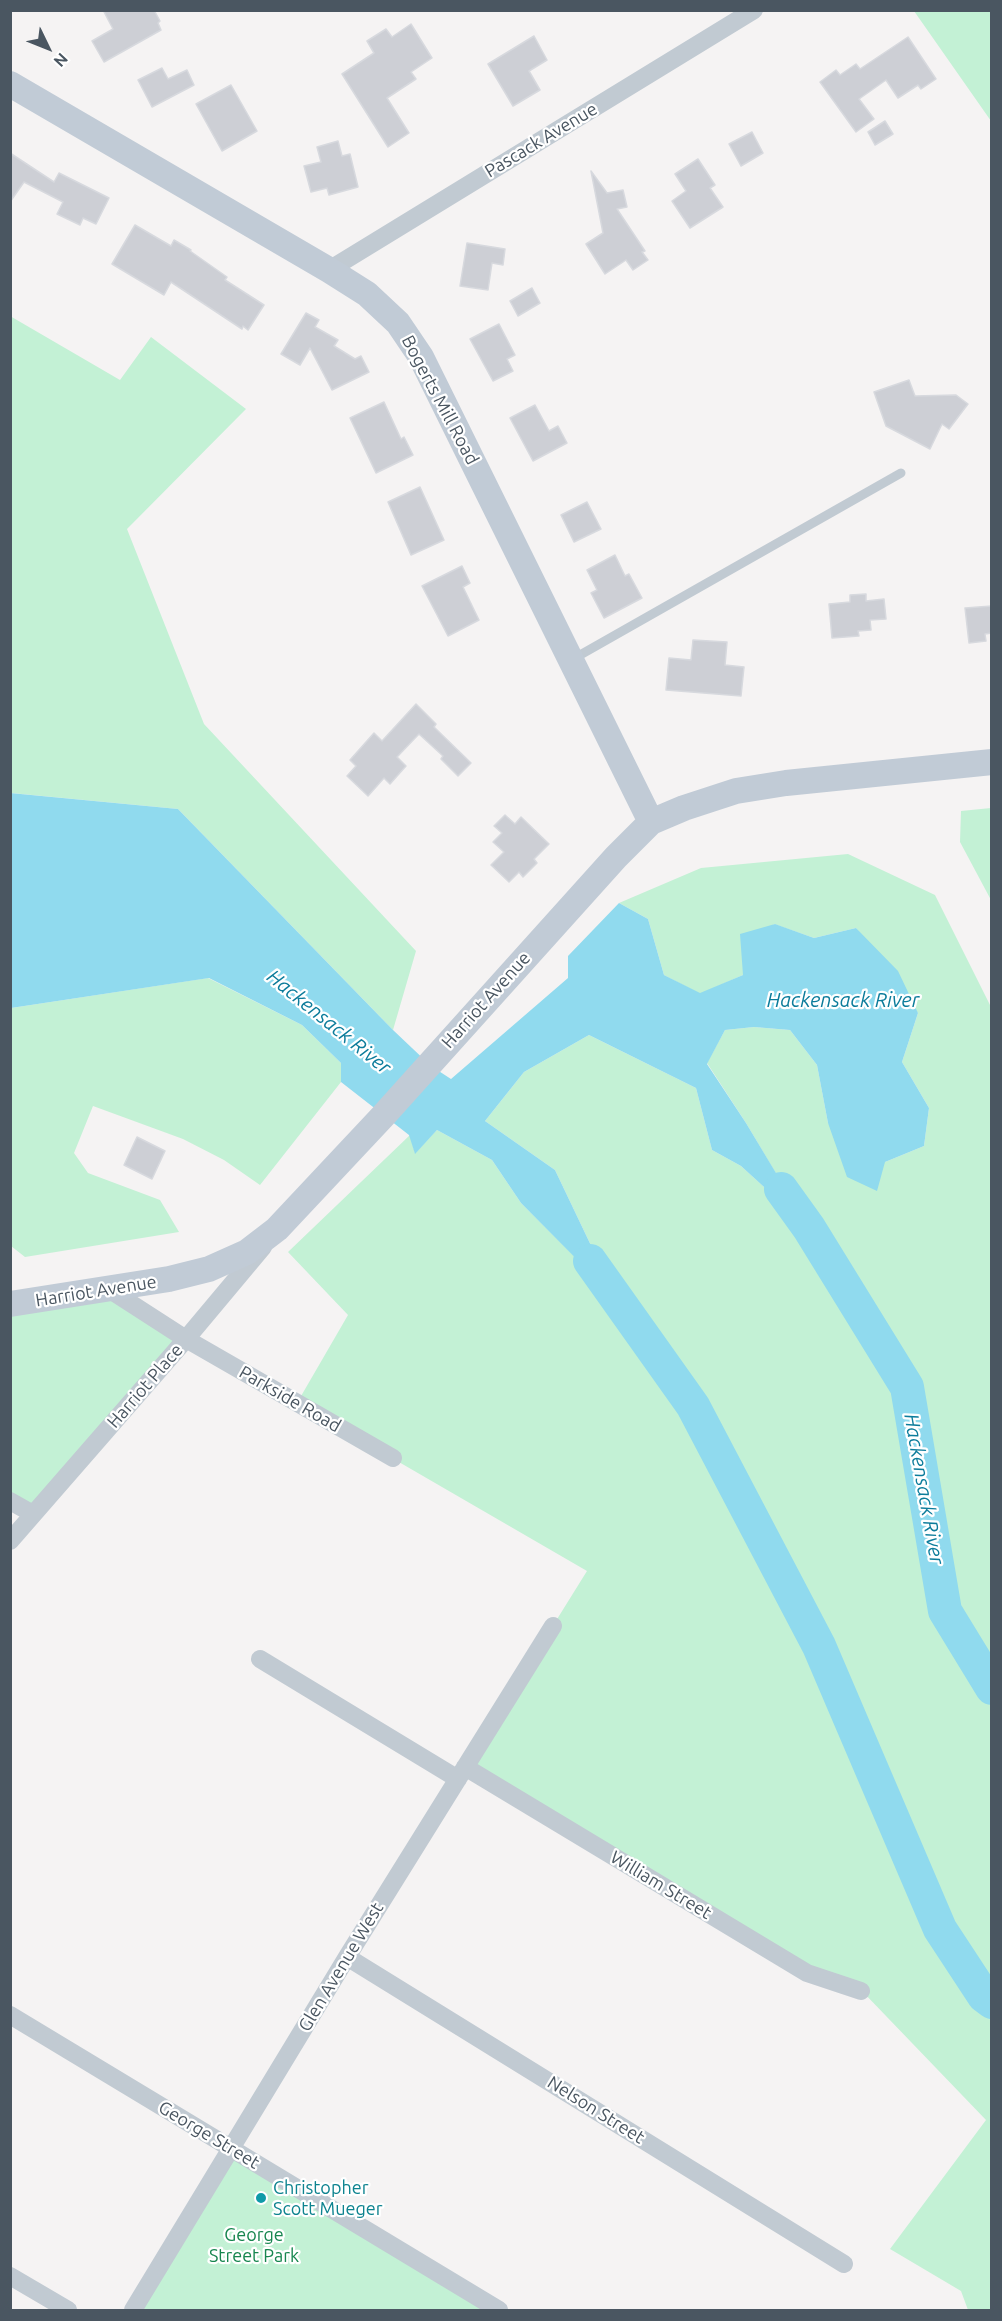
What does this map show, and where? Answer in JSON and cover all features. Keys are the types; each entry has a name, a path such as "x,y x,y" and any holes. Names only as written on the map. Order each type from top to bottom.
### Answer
{"street":[{"name":"Pascack Avenue","path":"329,270 754,10"},
{"name":"Bogerts Mill Road","path":"10,84 329,270 367,294 398,323 421,357 651,822"},
{"name":"Harriot Avenue","path":"10,1304 169,1279 209,1269 247,1252 277,1229 383,1116 616,857 651,822 684,808 736,791 786,783 992,762"},
{"name":"Harriot Place","path":"10,1541 186,1339 277,1229"},
{"name":"Parkside Road","path":"107,1288 186,1339 393,1458"},
{"path":"10,1501 33,1514"},
{"name":"Glen Avenue West","path":"133,2310 347,1957 553,1626"},
{"name":"William Street","path":"260,1659 807,1973 861,1991"},
{"name":"Nelson Street","path":"347,1957 844,2264"},
{"name":"George Street","path":"10,2015 499,2310"},
{"path":"10,2276 68,2310"}],"lane":[{"path":"571,660 901,473"}],"green space":[{"path":"914,11 991,11 991,121"},
{"path":"10,316 120,380 151,337 246,409 127,529 204,724 416,951 393,1030 178,809 11,793"},
{"path":"991,808 991,900 960,842 961,811"},
{"path":"848,854 935,895 992,1009 991,2310 968,2310 961,2291 890,2249 986,2120 862,1991 807,1973 465,1767 587,1571 297,1403 348,1315 288,1252 410,1135 415,1153 437,1130 492,1160 521,1203 616,1298 555,1170 485,1121 524,1072 589,1035 696,1088 712,1150 741,1166 807,1226 746,1123 707,1063 725,1030 754,1027 790,1030 817,1065 828,1123 885,1162 924,1146 929,1108 902,1062 918,1013 856,928 814,938 774,924 743,975 700,994 664,975 648,919 619,903 701,868"},
{"path":"208,978 302,1025 341,1063 341,1082 260,1185 224,1160 183,1139 93,1106 74,1153 88,1173 160,1200 179,1232 25,1257 11,1246 11,1008"},
{"path":"107,1288 187,1338 33,1514 11,1501 10,1304"},
{"name":"George Street Park","path":"232,2156 487,2310 138,2310"}],"water":[{"path":"10,793 178,809 393,1030 431,1066 451,1079 568,978 568,956 619,903 648,919 664,975 700,993 743,975 740,934 775,924 814,938 856,928 898,971 918,1013 902,1062 929,1108 924,1146 885,1162 877,1191 847,1177 828,1123 817,1065 790,1030 754,1027 725,1030 707,1064 746,1123 809,1228 741,1166 712,1150 696,1088 589,1035 524,1072 485,1121 555,1170 617,1300 521,1203 492,1160 437,1130 415,1154 409,1135 341,1082 341,1063 302,1025 209,978 11,1008"}],"building":[{"path":"103,10 154,10 160,21 158,23 161,30 104,62 92,41 113,29"},
{"path":"411,24 432,58 411,72 416,79 387,98 409,133 388,147 342,74 374,53 367,41 386,29 392,37"},
{"path":"534,36 547,60 529,71 540,90 513,106 488,64"},
{"path":"908,37 936,79 921,89 918,85 898,98 886,80 859,99 874,119 856,132 820,82 836,70 840,75 856,64 860,69"},
{"path":"162,68 168,79 187,70 194,85 152,107 138,80"},
{"path":"231,85 257,131 222,151 196,104"},
{"path":"885,121 893,134 875,145 868,132"},
{"path":"752,132 763,153 741,166 729,144"},
{"path":"338,141 342,156 350,154 358,187 329,195 327,188 311,192 304,166 321,162 317,147"},
{"path":"10,153 54,182 59,173 109,198 96,224 83,218 80,225 57,214 63,202 24,182 10,202"},
{"path":"698,159 715,185 710,188 723,207 690,228 672,201 686,191 675,174"},
{"path":"591,171 607,193 623,190 627,207 617,209 645,251 642,252 648,260 633,270 626,260 605,274 586,244 603,233"},
{"path":"135,225 171,246 174,240 191,250 227,277 225,280 264,305 248,330 243,326 242,329 171,282 164,295 112,264"},
{"path":"467,243 505,249 503,265 492,263 488,290 460,286"},
{"path":"532,288 540,303 518,316 510,301"},
{"path":"306,313 319,320 315,327 338,340 334,346 355,359 361,356 369,372 332,390 310,348 300,365 281,354"},
{"path":"499,324 515,355 507,359 513,371 493,381 470,339"},
{"path":"909,380 915,396 956,395 968,404 949,429 942,424 930,449 886,426 874,392"},
{"path":"384,402 401,439 404,437 413,455 376,473 350,418"},
{"path":"535,405 549,431 558,426 567,443 533,461 510,418"},
{"path":"420,487 444,540 411,555 388,502"},
{"path":"587,502 601,529 574,542 561,515"},
{"path":"615,555 625,576 629,574 642,598 604,618 591,593 597,590 587,570"},
{"path":"462,566 470,583 463,587 479,620 448,636 422,586"},
{"path":"866,594 866,601 884,599 886,619 870,620 871,630 858,631 859,636 832,638 829,604 850,602 850,595"},
{"path":"992,606 992,633 985,634 986,641 969,643 965,608"},
{"path":"693,640 727,642 725,665 744,667 741,696 666,690 669,658 691,660"},
{"path":"416,704 436,724 434,727 471,763 458,776 441,759 443,756 419,734 397,757 406,766 390,784 384,778 368,796 347,776 356,766 350,760 374,733 382,741"},
{"path":"505,815 515,824 521,817 549,844 534,859 537,863 523,877 519,872 509,882 491,865 504,852 493,842 502,833 494,826"},
{"path":"137,1137 165,1151 152,1179 124,1165"}],"waterway":[{"name":"Hackensack River","path":"781,1189 809,1228 907,1387 945,1611 992,1688"},
{"path":"590,1261 693,1406 819,1646 940,1929 984,1996 992,2002"}],"place":[{"name":"Christopher Scott Mueger","path":"261,2198"}]}
